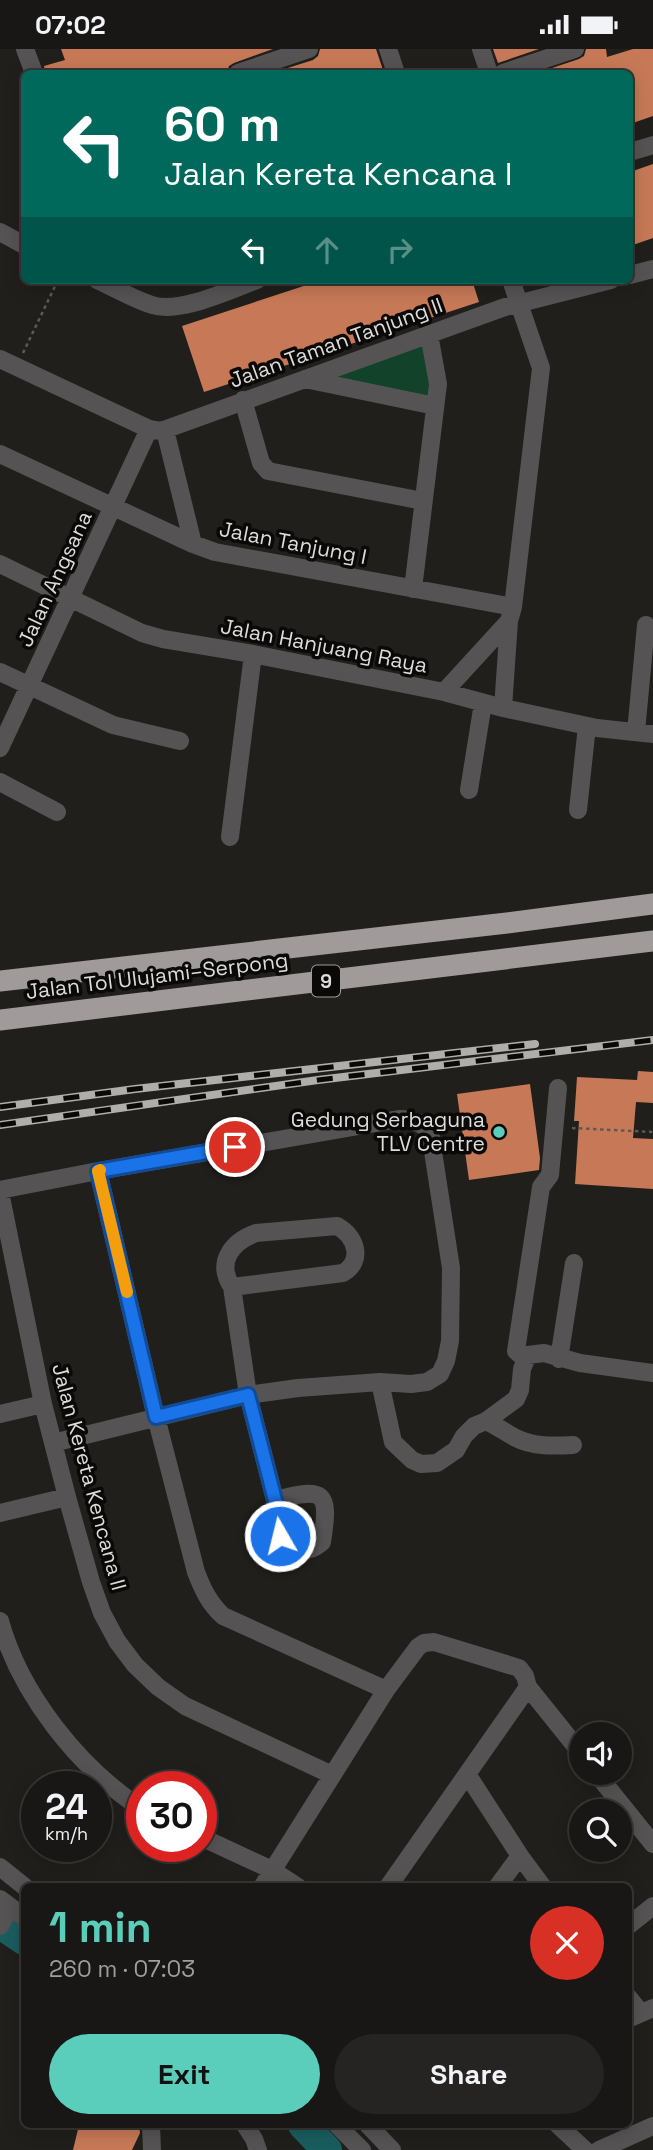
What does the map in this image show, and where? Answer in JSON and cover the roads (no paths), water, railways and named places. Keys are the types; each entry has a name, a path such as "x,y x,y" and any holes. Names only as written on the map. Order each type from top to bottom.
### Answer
{"highway":[{"name":"Jalan Tol Ulujami–Serpong","path":"0,981 653,904"},
{"name":"Jalan Tol Ulujami–Serpong","path":"0,1020 653,941"}],"street":[{"path":"247,70 309,49"},
{"path":"388,49 395,70"},
{"path":"481,49 488,70"},
{"path":"512,70 575,49"},
{"path":"30,50 33,70"},
{"path":"633,151 653,145"},
{"path":"0,232 21,243"},
{"path":"633,274 653,269"},
{"path":"106,284 152,305 163,307 179,307 245,284"},
{"path":"503,708 511,614 541,368 512,284"},
{"name":"Jalan Taman Tanjung II","path":"157,430 518,303 596,284"},
{"path":"413,589 438,384 429,334"},
{"path":"8,363 157,430 194,544"},
{"path":"304,379 435,406"},
{"path":"243,400 261,463 268,471 424,501"},
{"name":"Jalan Angsana","path":"0,748 114,507 157,430"},
{"name":"Jalan Tanjung I","path":"0,454 215,552 413,589 511,614"},
{"name":"Jalan Hanjuang Raya","path":"0,564 142,633 163,639 444,692 587,726 644,733"},
{"path":"444,692 511,614"},
{"path":"644,733 646,625"},
{"path":"230,837 253,654"},
{"path":"0,672 113,725 180,741"},
{"path":"469,790 483,703"},
{"path":"578,810 587,726"},
{"path":"0,782 57,812"},
{"path":"525,1359 516,1351 541,1187 550,1175 558,1088"},
{"path":"0,1191 98,1171 399,1119 417,1121 425,1125 430,1132 452,1268 450,1341 440,1374 427,1382 411,1384 380,1382 248,1395 53,1443"},
{"path":"98,1171 196,1572 211,1605 223,1616 386,1690"},
{"name":"Jalan Kereta Kencana II","path":"0,1191 43,1404 67,1497 91,1582 102,1613 117,1641 135,1665 158,1687 185,1706 332,1775"},
{"path":"232,1287 343,1273 354,1265 356,1259 352,1240 347,1231 337,1226 256,1233 244,1238 230,1252 225,1262 225,1272 232,1287 248,1395 275,1500"},
{"path":"559,1359 574,1263"},
{"path":"380,1382 393,1442 412,1460 421,1464 437,1463 444,1459 460,1446 470,1429 486,1422 516,1399 520,1390 522,1369 528,1355 538,1353 580,1363 653,1373"},
{"path":"0,1414 43,1404"},
{"path":"486,1422 530,1443 573,1445"},
{"path":"0,1513 67,1497"},
{"path":"0,1621 23,1680 52,1724 107,1783 126,1797"},
{"path":"264,1883 386,1690 418,1647 424,1643 434,1642 519,1668 528,1686 569,1738"},
{"path":"391,1883 528,1686"},
{"path":"467,1774 540,1883"},
{"path":"606,1785 653,1844"},
{"path":"217,1844 272,1870 292,1883"},
{"path":"500,1883 520,1856"},
{"path":"0,1867 21,1884"},
{"path":"632,1923 653,1906"},
{"path":"599,2150 653,2126"},
{"path":"151,2128 152,2150"},
{"path":"247,2128 258,2150"},
{"path":"340,2128 362,2150"},
{"path":"371,2128 392,2150"},
{"path":"561,2128 585,2150"}],"waterway":[{"path":"0,1924 21,1938"},
{"path":"306,2128 327,2150"}],"railway":[{"path":"0,1125 318,1080 653,1040"},
{"path":"0,1107 535,1044"}],"place":[{"name":"Gedung Serbaguna TLV Centre","path":"499,1132"}]}
